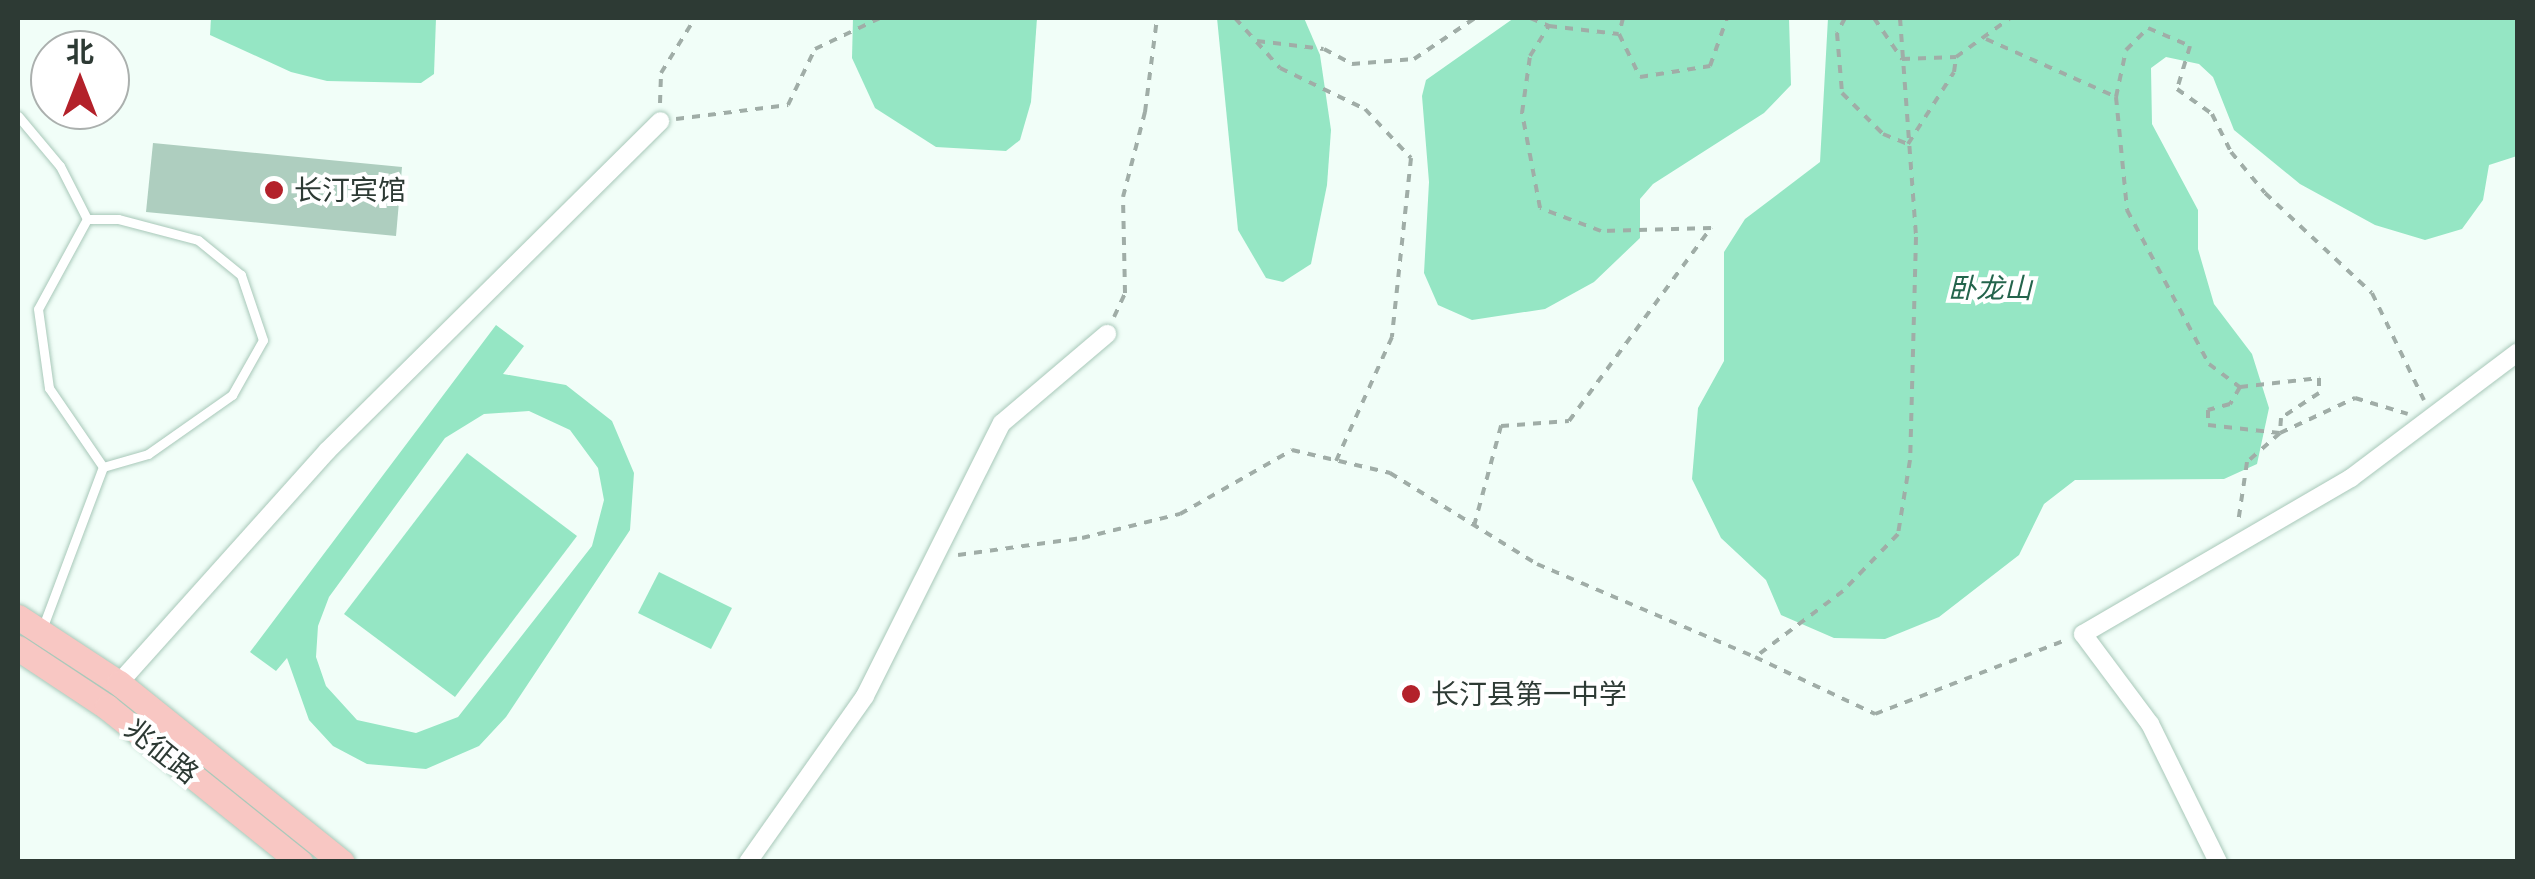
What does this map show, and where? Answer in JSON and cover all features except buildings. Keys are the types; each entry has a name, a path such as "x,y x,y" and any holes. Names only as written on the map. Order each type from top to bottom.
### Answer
{"main road":[{"path":"18,617 119,683 342,862"},
{"name":"兆征路","path":"18,648 107,707 300,862"}],"street":[{"path":"119,683 328,452 660,121"},
{"path":"748,862 866,696 1002,423 1106,334"},
{"path":"2218,862 2167,752 2082,634 2350,478 2518,352"}],"lane":[{"path":"18,116 60,166 86,219"},
{"path":"86,219 38,308 49,388 102,468"},
{"path":"86,219 118,220 198,240 241,275 264,340 232,395 148,454 102,468"},
{"path":"42,630 102,468"}],"path":[{"path":"696,18 661,73 660,121 788,105 815,49 880,18"},
{"path":"1106,334 1125,293 1123,197 1146,112 1157,18"},
{"path":"1235,18 1280,68 1366,109 1411,158 1392,337 1336,460"},
{"path":"1256,41 1324,49 1352,64 1414,60 1475,18"},
{"path":"1530,18 1549,26 1619,34"},
{"path":"1623,18 1619,34 1640,76 1710,66 1726,18"},
{"path":"1845,18 1837,32 1842,93 1883,134 1908,144"},
{"path":"1874,18 1902,60"},
{"path":"1755,657 1843,591 1898,534 1910,460 1916,237 1900,18"},
{"path":"1902,60 1956,57 2010,18"},
{"path":"1474,526 1502,426 1569,421 1712,228 1601,231 1540,208 1522,114 1530,56 1549,26"},
{"path":"2280,433 2281,418 2319,393 2319,378 2240,387 2209,364 2127,210 2116,97 2126,50 2148,28 2190,46 2176,89 2212,114 2232,152 2266,193 2372,293 2426,421"},
{"path":"1986,38 2116,97"},
{"path":"1908,144 1954,72 1956,57"},
{"path":"2240,387 2230,404 2208,410 2208,425 2280,433"},
{"path":"2235,545 2247,462 2280,433 2355,398 2398,406 2426,421"},
{"path":"933,559 1082,538 1180,514 1292,450 1390,474 1537,564 1755,657 1875,714 2082,634"}],"green space":[{"path":"211,18 436,18 434,74 421,83 327,81 291,72 210,35"},
{"path":"853,18 1037,18 1031,102 1020,140 1006,151 936,147 875,108 852,58"},
{"path":"1217,18 1304,18 1320,55 1331,130 1327,185 1311,264 1283,282 1266,278 1238,230"},
{"path":"1514,18 1789,18 1791,85 1764,113 1653,184 1640,199 1640,238 1594,282 1545,309 1472,320 1438,305 1424,273 1429,182 1422,96 1426,80"},
{"name":"卧龙山","path":"1828,18 2517,18 2517,156 2489,165 2483,200 2462,229 2425,240 2375,225 2300,184 2234,130 2213,77 2199,64 2166,57 2151,68 2152,124 2198,210 2198,249 2214,304 2252,354 2269,408 2257,464 2224,479 2075,480 2044,504 2019,555 1939,617 1885,639 1834,638 1781,615 1766,580 1721,538 1692,479 1698,408 1724,361 1724,252 1745,219 1820,162"},
{"path":"496,325 524,346 503,374 566,385 612,421 634,473 630,530 506,717 479,746 426,769 367,764 333,746 309,720 287,658 276,671 250,652","holes":["529,411 570,430 598,468 604,500 592,546 458,717 416,733 357,720 326,686 316,657 318,626 329,597 445,438 484,414"]},
{"path":"467,453 577,536 455,697 344,614"},
{"path":"659,572 732,608 711,649 638,613"}],"place":[{"name":"长汀宾馆","path":"274,190"},
{"name":"长汀县第一中学","path":"1411,694"}]}
